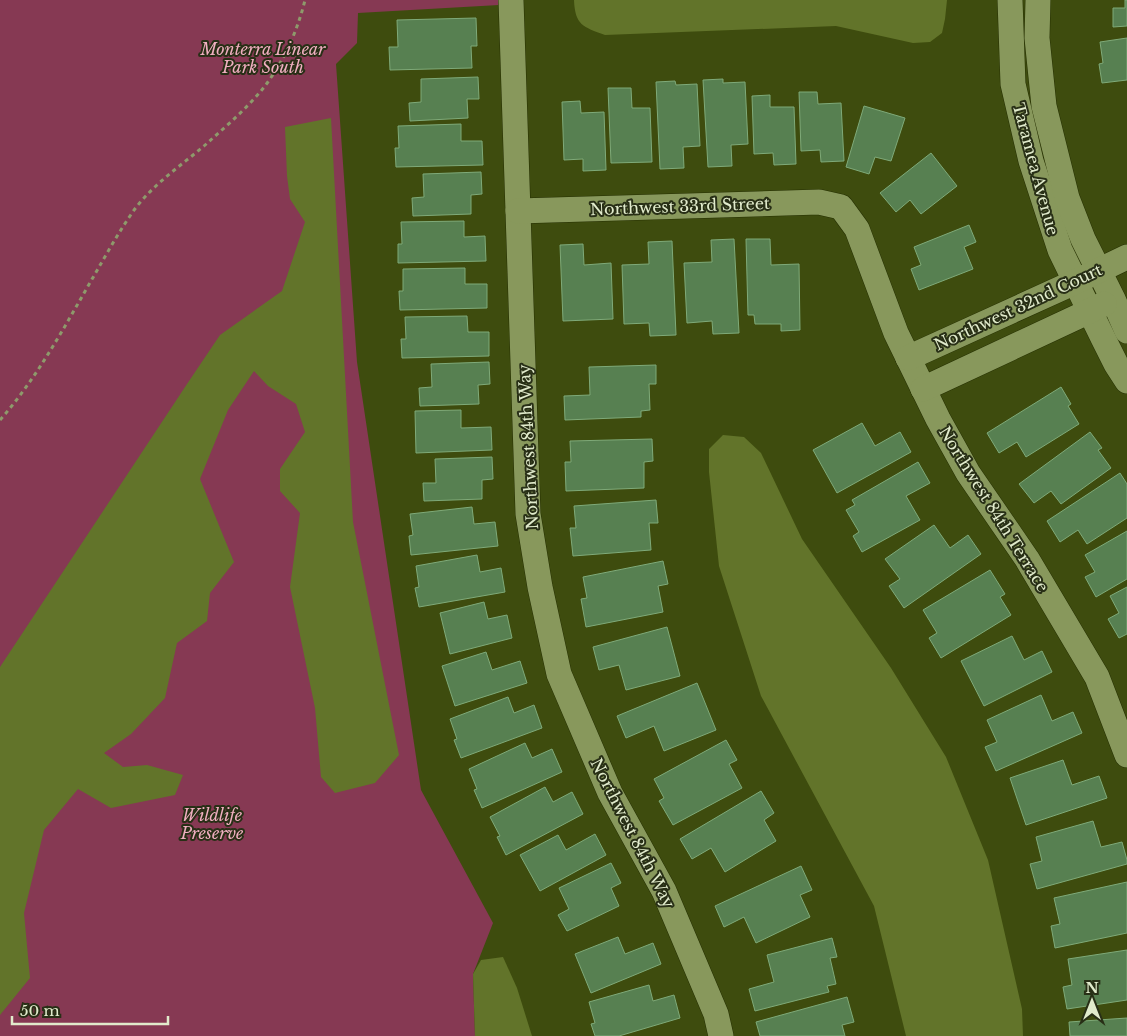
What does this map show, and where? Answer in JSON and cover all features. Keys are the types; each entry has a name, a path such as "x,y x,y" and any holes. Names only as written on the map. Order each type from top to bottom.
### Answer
{"street":[{"name":"Northwest 84th Way","path":"511,0 528,514 540,588 559,674 610,793 664,891 716,1014 721,1036"},
{"name":"Taramea Avenue","path":"1010,0 1013,84 1031,161 1056,241 1089,311 1116,364 1127,381"},
{"name":"Taramea Avenue","path":"1038,0 1037,38 1044,106 1066,198 1083,239 1099,270 1120,296 1127,331"},
{"name":"Northwest 33rd Street","path":"518,211 819,202 841,207"},
{"name":"Northwest 84th Terrace","path":"841,207 857,229 896,333 938,419 968,473 1027,559 1097,677 1127,755"},
{"name":"Northwest 32nd Court","path":"908,358 1075,282 1127,256"},
{"name":"Northwest 32nd Court","path":"923,389 1120,296"}],"path":[{"path":"0,420 15,403 40,367 130,215 166,176 203,147 238,115 273,75 291,42 305,0"}],"green space":[{"name":"Wildlife Preserve","path":"0,0 499,0 499,5 358,13 357,43 336,64 357,362 421,790 493,923 473,974 475,1036 0,1036"}],"shaded area":[{"path":"574,0 947,0 942,33 930,42 913,43 836,26 605,35 591,30 578,20"},
{"path":"331,118 353,522 399,755 375,783 335,793 321,777 315,708 290,587 300,513 280,491 280,469 305,432 296,404 268,386 254,371 228,410 200,479 234,562 210,593 207,621 177,643 165,698 131,734 104,753 123,767 147,765 183,775 175,795 111,808 78,789 44,830 24,913 30,978 0,1015 0,667 220,335 282,291 305,222 290,199 285,127"},
{"path":"723,435 744,437 761,453 802,539 891,668 946,757 988,860 1022,1009 1023,1036 906,1036 874,906 761,696 719,566 709,472 709,449"},
{"path":"503,957 517,988 532,1036 475,1036 473,974 481,960"}],"building":[{"path":"1125,0 1127,0 1127,26 1113,27 1113,8 1125,8"},
{"path":"476,18 477,46 471,46 472,68 390,70 389,47 398,47 397,20"},
{"path":"1127,38 1127,80 1102,83 1099,64 1103,63 1100,42"},
{"path":"478,77 479,99 467,99 468,118 410,121 409,103 421,102 421,79"},
{"path":"723,79 723,83 745,82 748,144 731,145 732,166 708,167 703,80"},
{"path":"675,81 676,85 697,84 700,146 683,147 684,168 660,169 656,82"},
{"path":"608,88 631,88 632,108 650,108 652,162 611,163"},
{"path":"799,92 817,92 818,104 841,103 844,161 821,162 820,150 801,151"},
{"path":"770,95 770,107 794,107 796,164 774,165 773,153 754,154 752,96"},
{"path":"580,101 581,113 604,112 606,170 583,171 583,159 564,160 562,102"},
{"path":"864,106 905,118 891,161 875,157 869,174 846,167"},
{"path":"461,124 461,141 482,141 483,165 396,167 395,148 399,148 398,126"},
{"path":"931,153 957,186 921,214 910,200 896,212 880,193"},
{"path":"481,172 482,194 471,195 471,214 413,216 412,198 424,197 423,174"},
{"path":"464,221 464,237 485,236 486,261 398,263 398,244 402,244 401,222"},
{"path":"969,225 976,242 964,247 973,269 919,290 911,269 921,265 914,247"},
{"path":"734,239 739,333 713,334 712,321 687,323 684,263 712,262 711,240"},
{"path":"746,239 770,239 771,265 799,264 800,330 781,331 781,324 755,324 754,315 748,315"},
{"path":"672,241 676,335 650,336 649,323 624,324 622,265 649,264 648,242"},
{"path":"583,244 584,265 611,263 613,319 563,321 560,245"},
{"path":"465,268 465,284 487,284 487,308 400,310 399,291 403,291 403,269"},
{"path":"467,316 468,332 489,332 489,356 402,358 401,339 406,339 405,317"},
{"path":"489,362 490,384 478,385 479,404 420,406 419,388 432,387 431,364"},
{"path":"656,365 656,384 649,384 650,410 641,411 641,417 565,420 564,396 590,395 589,367"},
{"path":"1061,387 1071,404 1068,406 1079,424 1026,457 1017,442 999,453 987,433"},
{"path":"461,410 461,428 491,427 492,450 416,453 415,411"},
{"path":"862,423 875,446 900,432 911,452 837,493 813,450"},
{"path":"1090,432 1102,448 1098,450 1111,468 1061,504 1051,491 1034,503 1019,484"},
{"path":"652,439 653,461 644,462 644,488 566,491 565,462 571,462 570,441"},
{"path":"492,457 493,479 482,480 482,499 424,501 423,483 436,483 435,459"},
{"path":"918,462 930,483 906,496 920,520 862,552 853,536 859,532 846,510 855,505 852,500"},
{"path":"1120,473 1127,484 1127,518 1087,544 1078,530 1060,542 1047,521"},
{"path":"656,500 658,523 649,523 651,550 573,556 570,528 576,528 574,506"},
{"path":"472,507 474,524 495,522 498,546 411,555 409,536 413,535 410,514"},
{"path":"934,525 950,548 968,535 981,554 904,608 889,586 900,579 885,559"},
{"path":"1127,531 1127,579 1096,597 1085,577 1095,572 1085,555"},
{"path":"477,555 480,572 501,568 505,592 419,607 415,588 419,587 416,566"},
{"path":"663,561 668,584 658,586 663,612 586,627 581,599 587,598 583,577"},
{"path":"990,570 1005,594 1000,597 1011,615 941,658 929,638 937,633 923,610"},
{"path":"1127,587 1127,634 1119,638 1108,619 1119,613 1110,596"},
{"path":"484,602 488,619 507,615 512,638 450,654 440,613"},
{"path":"667,627 680,676 626,690 619,665 599,670 593,647"},
{"path":"1012,636 1024,660 1042,651 1052,672 984,706 961,661"},
{"path":"486,652 492,670 520,661 527,683 455,706 442,666"},
{"path":"697,683 716,730 664,751 654,726 626,738 617,716"},
{"path":"1041,695 1052,721 1073,712 1082,733 996,771 985,747 997,742 987,720"},
{"path":"508,697 514,713 534,705 542,728 461,758 454,740 457,739 450,719"},
{"path":"726,740 737,760 729,764 742,788 673,825 659,801 664,798 654,779"},
{"path":"525,743 532,758 552,749 562,772 482,808 474,790 477,789 469,769"},
{"path":"1063,760 1072,785 1099,776 1107,798 1026,825 1010,778"},
{"path":"545,787 553,802 572,792 583,814 506,855 497,837 500,836 490,817"},
{"path":"761,791 774,813 764,820 776,841 725,872 711,848 692,859 680,839"},
{"path":"1093,821 1101,847 1122,842 1127,864 1037,889 1030,864 1042,861 1036,837"},
{"path":"595,834 606,855 540,891 520,855 558,835 566,850"},
{"path":"611,863 621,883 611,888 619,906 567,931 558,915 569,909 559,888"},
{"path":"801,866 812,890 800,895 810,917 756,943 744,917 724,927 715,906"},
{"path":"1127,882 1127,933 1055,948 1051,926 1060,924 1054,898"},
{"path":"618,937 625,954 653,943 661,964 591,993 575,954"},
{"path":"832,938 837,957 830,958 836,984 827,986 829,992 755,1011 749,989 774,982 767,955"},
{"path":"1127,950 1127,1000 1067,1009 1063,987 1072,985 1068,959"},
{"path":"649,985 653,1001 674,995 680,1018 619,1036 595,1036 591,1024 595,1023 589,1002"},
{"path":"847,997 854,1022 842,1025 845,1036 760,1036 756,1022"},
{"path":"1127,1018 1127,1036 1070,1036 1069,1022"}],"park label":[{"name":"Monterra Linear Park South","path":"263,58"}]}
